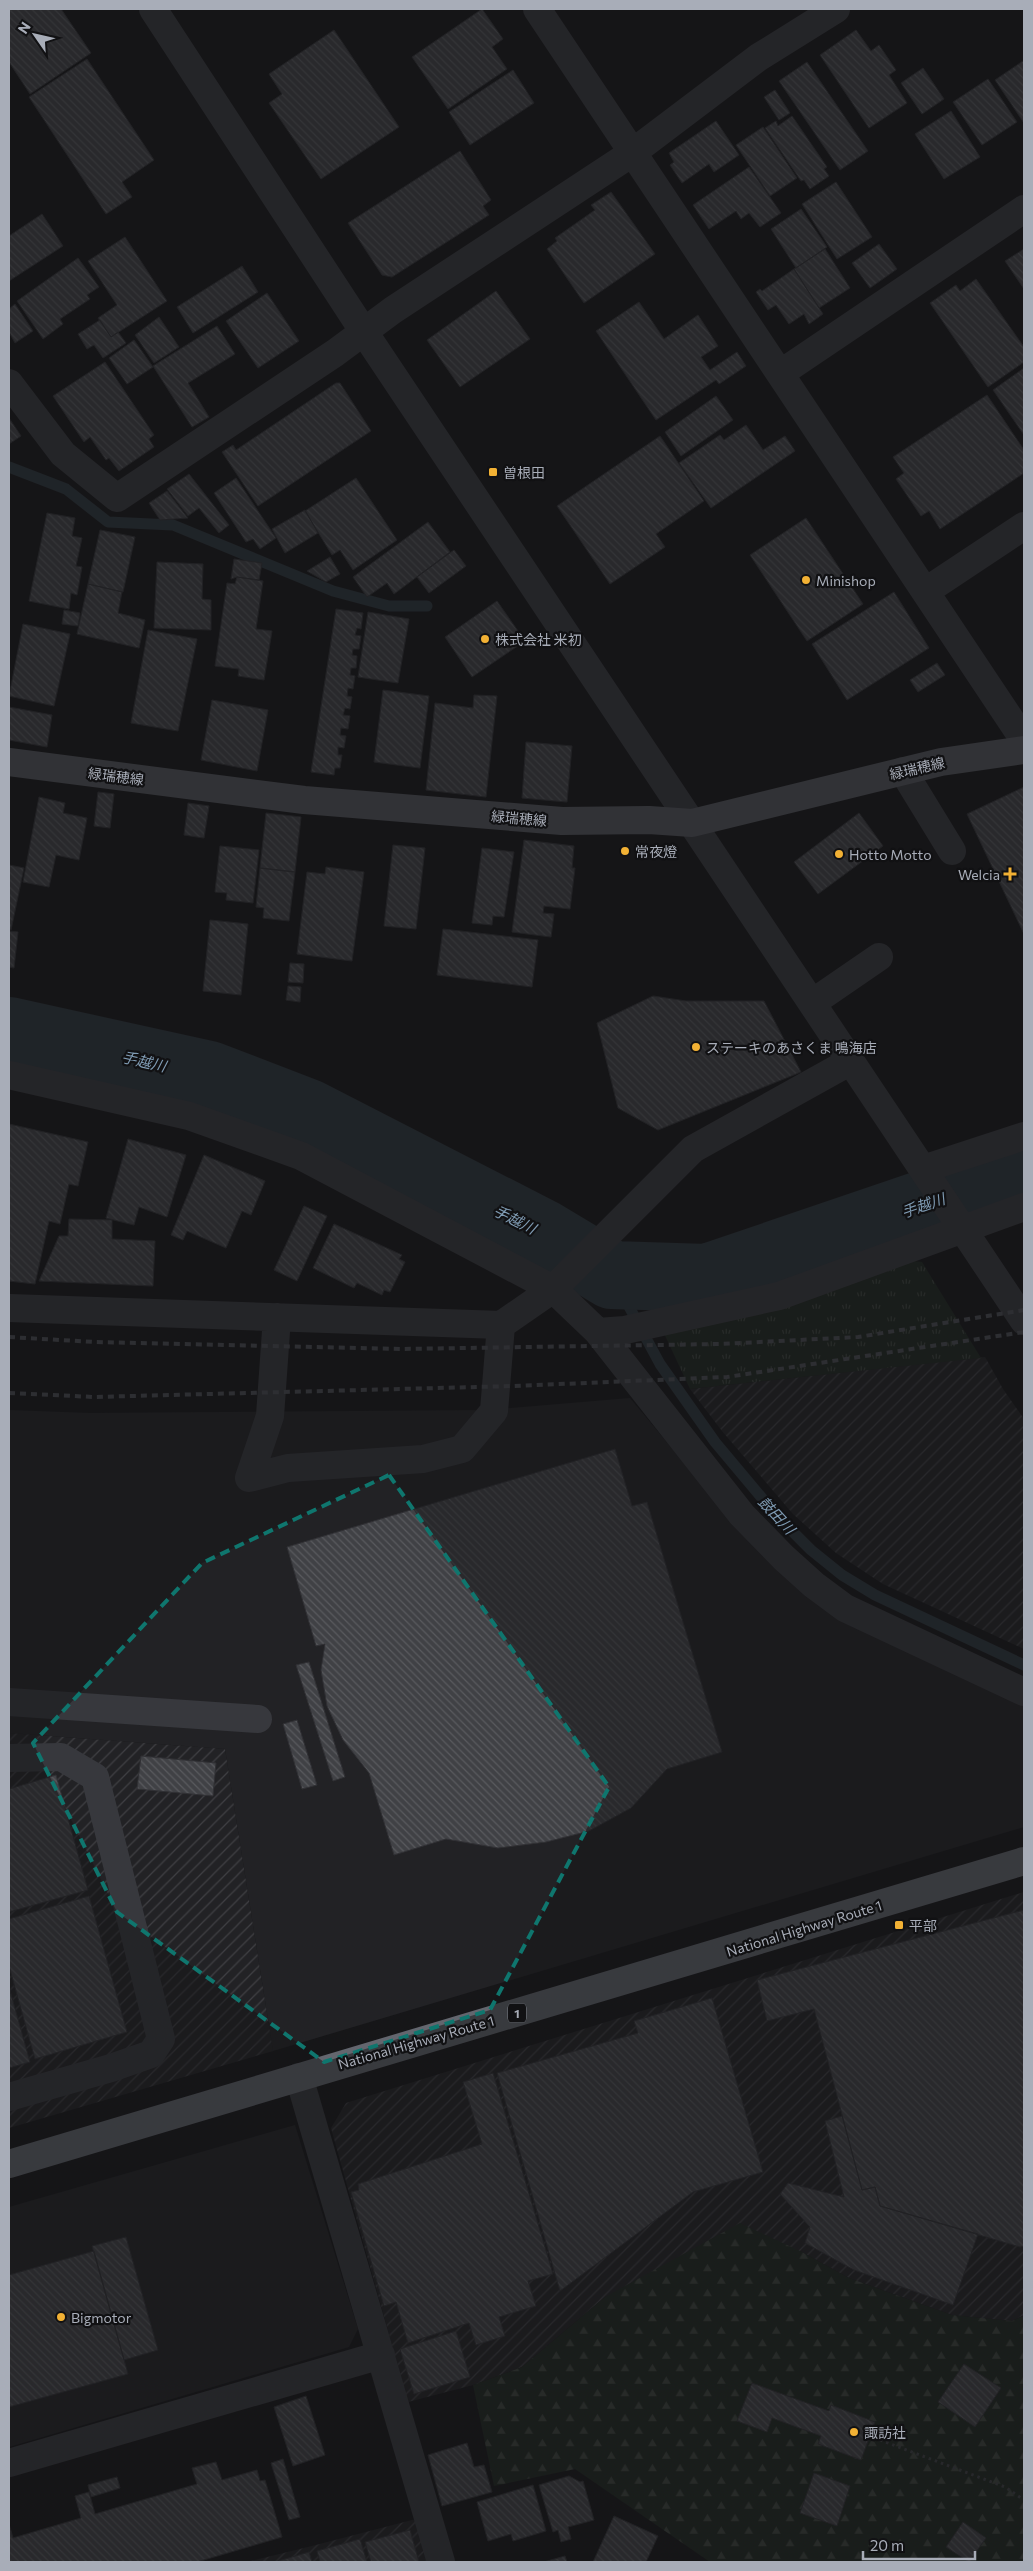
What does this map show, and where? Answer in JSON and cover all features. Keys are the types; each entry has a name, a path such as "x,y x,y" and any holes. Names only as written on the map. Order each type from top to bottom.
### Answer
{"highway":[{"name":"National Highway Route 1","path":"9,2164 1024,1861"}],"main road":[{"name":"緑瑞穂線","path":"9,762 304,800 562,821 649,820 692,823 941,762 1024,750"}],"street":[{"path":"153,9 364,332 1024,1321"},
{"path":"537,9 1024,740"},
{"path":"9,383 63,454 117,498 364,332 393,310 632,153 752,62 836,9"},
{"path":"781,374 1024,209"},
{"path":"926,591 1024,526"},
{"path":"904,771 952,850"},
{"path":"812,1003 879,957"},
{"path":"9,1308 501,1325 557,1285 693,1149 851,1061"},
{"path":"9,1075 189,1116 301,1156 557,1285 598,1332 742,1515 784,1558 814,1585 845,1608 1024,1692"},
{"path":"925,1172 1024,1136"},
{"path":"598,1332 625,1330 779,1296 960,1226 1024,1207"},
{"path":"277,1317 270,1416 249,1478 288,1468 423,1459 462,1449 494,1411 501,1325"},
{"path":"9,1702 258,1719"},
{"path":"9,1758 61,1757 95,1777 161,2039 151,2054 111,2068 9,2097"},
{"path":"299,2077 441,2562"},
{"path":"9,2463 381,2355"}],"path":[{"path":"880,2440 1005,2487 1024,2500"}],"highlighted area":[{"path":"389,1475 532,1675 609,1787 490,2010 324,2062 117,1912 33,1743 202,1563"}],"shaded area":[{"path":"985,1357 1003,1389 1024,1419 1024,1649 883,1584 836,1553 793,1514 722,1431 690,1389"},
{"path":"630,1398 736,1525 1024,1703 1024,1827 273,2051 225,1749 9,1733 9,1410 90,1413 487,1410"},
{"path":"9,1733 225,1749 273,2051 9,2128"},
{"path":"1024,1892 1024,2315 1012,2321 952,2315 849,2278 800,2251 605,2297 522,2367 473,2385 408,2402 331,2128 346,2103"},
{"path":"295,2125 358,2329 349,2347 9,2447 9,2207"},
{"path":"416,2519 428,2562 247,2562 312,2546"}],"green space":[{"path":"896,1259 922,1262 981,1358 690,1389 662,1329"},
{"path":"652,1291 711,1301 654,1314 646,1296"},
{"path":"740,2223 800,2251 849,2278 952,2315 1012,2321 1024,2316 1024,2562 710,2562 575,2469 494,2486 473,2385 522,2367 605,2297"}],"building":[{"path":"9,9 61,9 91,53 30,94 9,62"},
{"path":"482,9 503,39 492,47 507,69 448,109 412,57"},
{"path":"334,30 399,127 321,179 269,103 282,94 269,74"},
{"path":"856,30 871,51 879,45 896,70 889,75 907,103 869,128 820,55"},
{"path":"87,59 154,160 122,182 132,197 106,214 29,97"},
{"path":"1023,61 1024,63 1024,123 995,80"},
{"path":"807,62 868,151 840,170 779,81"},
{"path":"923,68 944,99 922,114 901,83"},
{"path":"513,70 534,103 470,145 449,112"},
{"path":"988,79 1017,122 982,145 953,102"},
{"path":"775,90 790,113 779,120 764,97"},
{"path":"951,111 980,157 944,179 915,134"},
{"path":"792,116 827,167 824,169 829,176 810,189 804,180 801,181 765,128 776,121 778,126"},
{"path":"716,121 739,155 714,172 709,164 682,183 670,165 674,162 669,153"},
{"path":"763,127 797,178 770,196 736,145"},
{"path":"460,151 491,200 483,206 489,215 392,277 382,275 348,223"},
{"path":"749,167 781,213 760,227 749,213 741,219 736,211 709,229 693,205"},
{"path":"836,182 872,237 837,259 802,204"},
{"path":"611,192 655,254 584,303 547,249 557,241 555,238 595,210 591,205"},
{"path":"801,209 827,247 796,268 771,229"},
{"path":"42,214 63,246 9,281 9,236"},
{"path":"125,237 167,301 111,337 98,318 117,305 88,261"},
{"path":"879,244 897,269 870,288 852,263"},
{"path":"825,249 850,288 819,308 794,269"},
{"path":"1024,249 1024,289 1005,261"},
{"path":"78,258 99,287 87,295 90,299 60,319 63,324 43,339 17,301"},
{"path":"242,266 258,292 193,333 177,307"},
{"path":"794,269 823,314 809,324 804,314 789,324 776,305 768,310 756,292 760,289 762,291"},
{"path":"976,279 1024,347 1024,362 988,387 930,303 956,285 960,291"},
{"path":"496,291 530,339 460,387 427,340"},
{"path":"267,293 299,341 258,368 226,321"},
{"path":"639,302 664,339 698,315 718,346 701,357 710,370 737,352 746,366 719,384 716,380 656,420 596,331"},
{"path":"15,304 33,331 15,343 9,332 9,309"},
{"path":"159,317 179,347 154,363 135,335"},
{"path":"100,320 111,337 118,332 126,343 103,358 94,345 87,349 78,334"},
{"path":"217,326 235,354 188,383 209,417 192,427 153,366"},
{"path":"134,340 153,367 127,384 109,358"},
{"path":"105,362 154,435 149,439 154,447 119,471 109,458 106,460 90,437 84,442 53,396"},
{"path":"1024,368 1024,435 993,390"},
{"path":"336,383 340,383 371,431 258,506 222,452 233,445 236,450"},
{"path":"987,395 1024,450 1024,473 940,529 929,511 921,516 896,479 904,473 893,457"},
{"path":"716,396 733,420 681,456 665,432"},
{"path":"9,418 21,436 9,444"},
{"path":"746,425 763,450 785,436 795,451 711,508 679,463 720,435 724,440"},
{"path":"660,436 704,501 656,534 665,547 610,584 557,506"},
{"path":"189,474 229,525 219,533 199,508 188,516 167,489"},
{"path":"236,478 276,538 260,549 253,539 246,542 214,493"},
{"path":"356,478 397,540 353,570 340,550 332,555 305,511"},
{"path":"167,491 188,518 160,520 149,503"},
{"path":"305,510 318,533 285,553 272,529"},
{"path":"47,513 75,518 72,536 82,538 76,566 82,567 77,595 71,593 69,609 29,601"},
{"name":"Minishop","path":"806,518 863,604 807,641 750,555"},
{"path":"428,522 450,552 394,594 387,583 367,597 353,577"},
{"path":"100,530 135,537 123,592 88,584"},
{"path":"454,550 466,566 429,593 417,577"},
{"path":"330,557 340,574 326,582 307,571"},
{"path":"234,559 262,563 259,580 237,577 231,579"},
{"path":"157,562 203,564 202,599 211,600 211,630 154,628"},
{"path":"237,577 263,581 256,629 272,631 264,680 238,676 239,669 215,666 227,583 235,584"},
{"path":"88,584 122,592 118,613 145,620 139,648 77,634"},
{"path":"894,592 929,648 847,700 812,644"},
{"name":"株式会社 米初","path":"497,601 525,641 472,677 445,637"},
{"path":"336,609 363,613 361,629 357,628 355,635 361,636 359,649 353,649 352,655 357,656 356,668 351,668 350,675 355,676 353,689 348,688 347,696 352,697 350,709 345,708 343,715 350,716 348,729 341,728 340,735 346,736 344,748 338,747 338,755 342,755 340,768 335,768 334,775 311,772"},
{"path":"64,610 80,613 78,626 62,624"},
{"path":"368,612 409,619 398,683 358,677"},
{"path":"23,624 70,634 54,706 9,696"},
{"path":"148,630 197,639 178,731 131,723"},
{"path":"937,663 945,675 918,692 910,680"},
{"path":"383,690 429,696 420,768 374,762"},
{"path":"474,695 497,696 486,797 426,790 435,703 473,708"},
{"path":"212,700 268,710 257,771 201,760"},
{"path":"9,707 52,715 47,747 9,740"},
{"path":"526,742 572,746 567,802 522,798"},
{"name":"Welcia","path":"1024,787 1024,934 967,814"},
{"path":"98,792 114,794 110,828 94,826"},
{"path":"39,797 65,803 63,813 87,818 79,860 56,855 49,887 23,882"},
{"path":"188,803 209,806 204,838 184,835"},
{"path":"266,813 301,817 295,872 260,868"},
{"name":"Hotto Motto","path":"859,813 883,846 818,894 794,862"},
{"path":"524,840 574,846 572,868 575,868 570,909 544,906 543,913 554,914 551,937 512,932"},
{"path":"393,845 425,848 416,929 384,926"},
{"path":"220,846 259,850 253,903 226,900 227,893 215,892"},
{"path":"482,848 514,852 504,917 493,916 492,925 472,923"},
{"path":"9,865 24,868 11,930 9,929"},
{"path":"326,867 364,872 352,961 297,954 307,872 325,874"},
{"path":"260,868 295,872 289,921 263,918 264,908 256,907"},
{"path":"210,920 248,924 241,995 203,991"},
{"path":"443,929 538,940 532,987 437,975"},
{"path":"9,931 18,932 14,968 9,967"},
{"path":"290,963 304,964 303,983 288,982"},
{"path":"288,986 301,987 300,1002 286,1000"},
{"name":"ステーキのあさくま 鳴海店","path":"653,996 686,1001 764,1001 801,1072 658,1130 618,1108 597,1023"},
{"path":"9,1124 88,1142 78,1186 69,1184 60,1224 49,1221 35,1284 9,1281"},
{"path":"128,1139 186,1155 167,1217 139,1207 134,1225 106,1218"},
{"path":"204,1155 265,1181 251,1215 242,1211 226,1248 187,1231 183,1240 171,1235"},
{"path":"304,1206 327,1216 297,1281 274,1270"},
{"path":"69,1219 112,1220 112,1239 155,1241 153,1286 39,1281 59,1236 68,1236"},
{"path":"334,1224 402,1255 399,1259 405,1262 390,1292 384,1290 382,1295 357,1283 354,1288 313,1268"},
{"path":"615,1449 632,1506 647,1502 722,1752 667,1769 631,1808 589,1831 546,1842 498,1848 446,1839 394,1855 369,1773 343,1740 327,1706 321,1670 325,1644 316,1646 287,1547"},
{"path":"309,1662 345,1777 333,1781 296,1665"},
{"path":"297,1720 317,1785 302,1789 283,1724"},
{"path":"141,1756 216,1763 213,1796 137,1789"},
{"path":"56,1775 88,1890 9,1912 9,1789"},
{"path":"89,1896 127,2032 35,2059 9,1966 9,1919"},
{"path":"1024,1910 1024,2246 1020,2247 880,2206 875,2187 862,2190 814,2009 767,2021 757,1980"},
{"path":"9,1987 30,2062 9,2068"},
{"path":"712,1998 763,2172 693,2192 560,2291 497,2073 638,2033 634,2021"},
{"path":"493,2073 553,2274 528,2281 536,2306 499,2317 505,2336 476,2345 469,2323 408,2343 396,2302 384,2306 351,2192 359,2190 358,2184 482,2144 463,2082"},
{"path":"842,2116 862,2190 875,2187 880,2206 978,2234 953,2305 854,2270 805,2243 810,2227 780,2194 788,2183 844,2197 825,2121"},
{"path":"126,2237 158,2350 124,2360 92,2246"},
{"name":"Bigmotor","path":"94,2251 128,2374 9,2407 9,2275"},
{"path":"456,2331 470,2377 414,2394 400,2349"},
{"path":"964,2364 1001,2388 975,2427 938,2402"},
{"path":"752,2383 829,2411 831,2405 875,2422 861,2460 818,2444 821,2436 772,2418 767,2432 737,2421"},
{"path":"306,2396 325,2455 293,2466 274,2407"},
{"path":"467,2443 474,2467 484,2465 492,2492 442,2506 428,2455"},
{"path":"283,2459 300,2517 289,2520 271,2463"},
{"path":"216,2462 222,2480 257,2470 260,2481 265,2480 282,2537 197,2562 9,2562 9,2524 13,2538 81,2518 75,2496 89,2492 95,2514 197,2484 192,2468"},
{"path":"814,2473 850,2486 837,2526 800,2513"},
{"path":"569,2476 580,2482 583,2481 594,2520 568,2527 571,2539 561,2542 558,2530 553,2532 539,2485"},
{"path":"117,2477 120,2488 91,2497 88,2485"},
{"path":"533,2485 546,2531 513,2541 511,2534 488,2541 477,2502"},
{"path":"614,2516 658,2536 646,2562 593,2562"},
{"path":"963,2522 986,2538 969,2562 946,2547"},
{"path":"410,2530 419,2562 371,2562 365,2542"},
{"path":"360,2539 367,2562 320,2562 317,2551"},
{"path":"309,2552 312,2562 275,2562"},
{"path":"565,2556 567,2562 544,2562"}],"waterway":[{"path":"9,467 66,489 108,522 173,525 333,591 389,606 427,606"},
{"name":"手越川","path":"9,1031 209,1075 308,1113 542,1233 612,1275 707,1278 998,1179 1024,1165"},
{"name":"鼓田川","path":"612,1275 660,1364 715,1442 777,1516 811,1550 842,1575 875,1595 1024,1665"}],"railway":[{"path":"9,1337 95,1342 400,1349 720,1344 858,1337 1024,1310"},
{"path":"9,1393 94,1397 514,1386 727,1377 1024,1332"}],"place":[{"name":"曽根田","path":"493,472"},
{"name":"Minishop","path":"806,580"},
{"name":"株式会社 米初","path":"485,639"},
{"name":"常夜燈","path":"625,851"},
{"name":"Hotto Motto","path":"839,854"},
{"name":"Welcia","path":"1010,874"},
{"name":"ステーキのあさくま 鳴海店","path":"696,1047"},
{"name":"平部","path":"899,1925"},
{"name":"Bigmotor","path":"61,2317"},
{"name":"諏訪社","path":"854,2432"}]}
